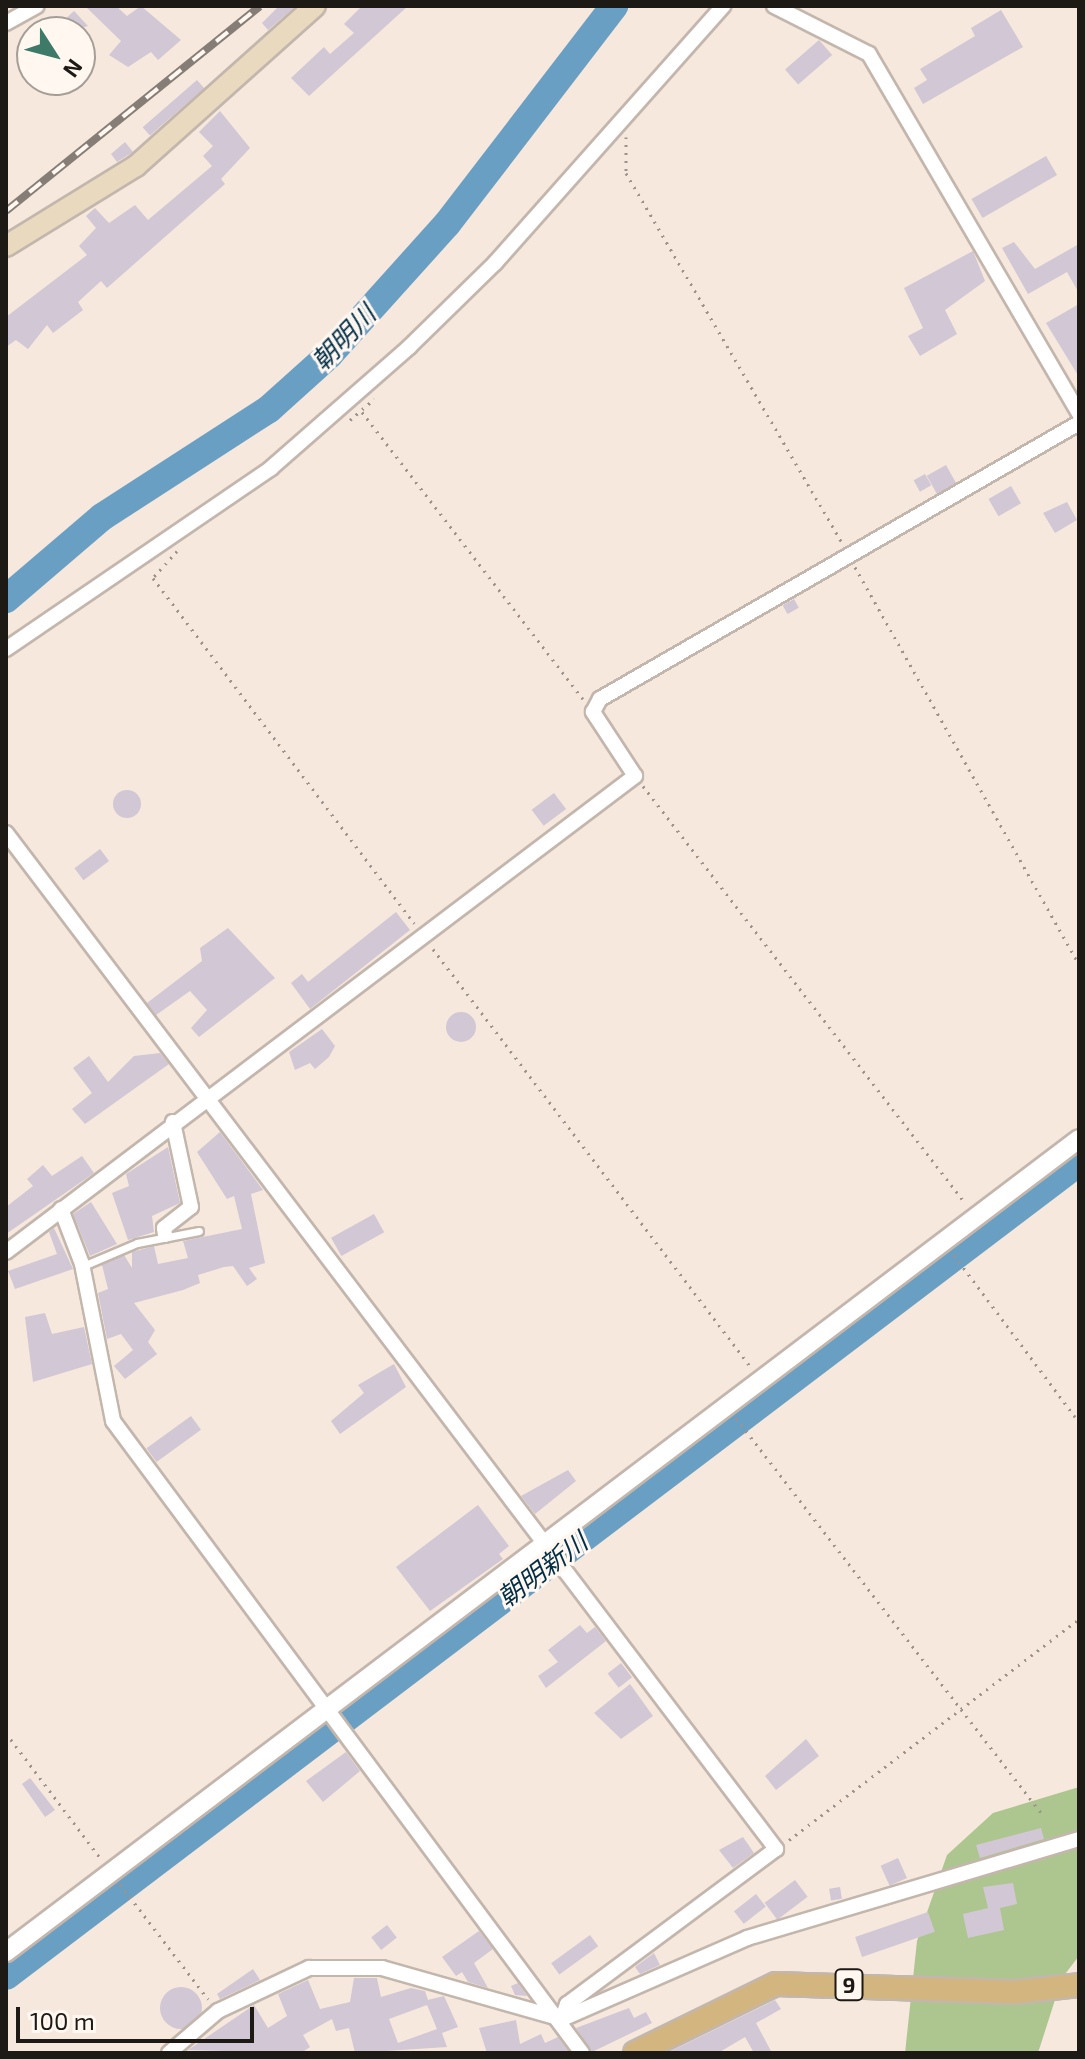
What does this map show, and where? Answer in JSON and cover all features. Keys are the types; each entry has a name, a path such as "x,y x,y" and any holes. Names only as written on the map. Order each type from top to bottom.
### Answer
{"main road":[{"path":"6,246 136,166 315,6"},
{"name":"9","path":"635,2053 776,1984 1015,1992 1079,1985"}],"street":[{"path":"6,23 37,6"},
{"path":"6,649 246,486 354,397 495,263 723,6"},
{"path":"774,6 869,54 1079,413"},
{"path":"6,1252 207,1096 635,776 593,712 600,699 1079,423"},
{"path":"6,833 776,1849 567,2004 562,2019"},
{"path":"165,1235 164,1228 191,1207 173,1122"},
{"path":"6,1952 115,1878 332,1712 551,1554 975,1217 1079,1139"},
{"path":"61,1209 83,1266 113,1421 562,2019 582,2053"},
{"path":"169,2053 218,2011 309,1968 382,1968 562,2019 747,1938 1079,1839"}],"lane":[{"path":"83,1266 165,1235 199,1231"}],"path":[{"path":"632,127 626,173 849,556 1079,964"},
{"path":"362,412 593,712"},
{"path":"635,776 975,1217"},
{"path":"958,1260 1079,1422"},
{"path":"735,1416 1042,1814"},
{"path":"776,1849 1079,1619"},
{"path":"6,1733 218,2011"}],"green space":[{"path":"1079,1787 1079,1956 1062,1978 1038,2053 905,2053 917,1941 947,1855 993,1813"}],"building":[{"path":"85,6 116,6 127,16 141,6 181,40 158,60 151,52 128,67 109,55 121,41"},
{"path":"279,6 296,6 268,30 262,23"},
{"path":"362,6 408,6 309,96 291,78 324,47 330,54 354,33 344,24"},
{"path":"1001,10 1023,47 923,104 914,88 927,80 920,69 975,36 971,28"},
{"path":"819,40 832,55 798,85 785,70"},
{"path":"197,80 204,88 150,136 143,127"},
{"path":"220,111 250,148 221,179 225,184 107,288 101,281 78,302 83,310 53,333 47,325 28,349 16,340 6,347 6,317 87,255 79,246 96,228 86,216 95,208 109,223 135,205 148,220 212,166 203,156 213,146 199,132"},
{"path":"125,142 133,152 117,162 111,154"},
{"path":"1046,156 1057,175 983,218 972,199"},
{"path":"1014,242 1035,269 1079,244 1079,293 1067,272 1028,294 1002,248"},
{"path":"973,251 985,281 945,310 957,334 920,356 908,336 923,328 904,288"},
{"path":"1079,304 1079,377 1046,323"},
{"path":"946,465 956,483 937,494 927,476"},
{"path":"925,474 931,485 920,492 914,480"},
{"path":"1011,486 1021,503 998,516 988,499"},
{"path":"1067,502 1077,520 1055,533 1043,513"},
{"path":"794,599 799,608 787,614 783,605"},
{"path":"127,790 137,794 141,804 137,814 127,818 117,814 113,804 117,794"},
{"path":"554,793 566,809 544,826 532,810"},
{"path":"100,849 109,861 83,880 74,868"},
{"path":"396,912 410,930 310,1009 291,983 302,974 308,982"},
{"path":"228,928 275,978 199,1037 191,1028 207,1010 190,991 156,1015 147,1003 202,961 200,948"},
{"path":"461,1012 472,1016 476,1027 472,1038 461,1042 450,1038 446,1027 450,1016"},
{"path":"322,1029 335,1046 329,1057 315,1069 310,1063 295,1070 289,1052"},
{"path":"160,1053 169,1064 85,1124 72,1109 92,1093 73,1068 89,1056 108,1082 134,1056"},
{"path":"220,1132 263,1190 251,1194 265,1263 249,1268 257,1279 247,1286 233,1266 224,1267 198,1275 200,1283 183,1290 134,1303 155,1330 148,1342 157,1354 125,1379 114,1366 133,1350 121,1334 107,1339 98,1293 108,1289 102,1265 124,1255 132,1268 132,1252 154,1246 158,1264 188,1258 183,1241 242,1229 234,1196 227,1199 197,1152"},
{"path":"168,1147 180,1203 152,1216 154,1232 128,1240 112,1193 129,1186 126,1174"},
{"path":"82,1156 94,1173 6,1234 6,1207 33,1186 27,1179 43,1165 52,1176"},
{"path":"91,1202 117,1244 90,1256 73,1214"},
{"path":"374,1214 384,1232 341,1256 331,1238"},
{"path":"54,1228 73,1269 15,1289 8,1271 57,1254 49,1232"},
{"path":"45,1313 52,1334 84,1327 92,1364 33,1382 25,1317"},
{"path":"394,1364 406,1387 340,1434 331,1421 364,1393 358,1385"},
{"path":"191,1416 201,1430 156,1462 147,1448"},
{"path":"568,1470 576,1481 535,1514 521,1496"},
{"path":"478,1505 509,1546 499,1554 503,1559 430,1611 396,1567"},
{"path":"580,1625 587,1633 595,1627 606,1641 546,1688 538,1676 558,1662 548,1650"},
{"path":"621,1663 632,1677 619,1688 608,1673"},
{"path":"630,1684 653,1716 621,1739 594,1713"},
{"path":"806,1739 819,1756 776,1790 765,1776"},
{"path":"346,1752 360,1771 323,1802 306,1781"},
{"path":"30,1778 55,1810 45,1817 22,1784"},
{"path":"1041,1828 1044,1839 980,1858 976,1845"},
{"path":"743,1837 754,1853 733,1868 719,1850"},
{"path":"898,1858 907,1878 890,1886 881,1866"},
{"path":"795,1880 808,1897 777,1920 765,1903"},
{"path":"1013,1883 1017,1904 1000,1908 1004,1930 968,1938 963,1914 988,1908 983,1887"},
{"path":"840,1887 842,1899 831,1901 829,1889"},
{"path":"756,1894 766,1907 744,1924 734,1911"},
{"path":"928,1912 935,1932 862,1957 855,1937"},
{"path":"387,1925 397,1938 381,1950 371,1937"},
{"path":"479,1931 493,1949 474,1963 488,1988 468,1982 462,1972 456,1976 442,1957"},
{"path":"590,1935 598,1946 559,1975 551,1963"},
{"path":"654,1953 660,1965 640,1974 635,1967"},
{"path":"253,1969 260,1980 220,1999 217,1994"},
{"path":"354,1978 377,1978 381,1997 411,1988 425,1991 428,2000 444,1996 458,2027 442,2033 447,2047 355,2053 349,2028 336,2031 332,2019 303,2035 310,2047 301,2053 188,2050 254,2005 268,2028 287,2016 278,1994 308,1980 320,2009 350,2002","holes":["427,2005 437,2029 398,2043 389,2019"]},
{"path":"518,1983 527,1996 515,1995 511,1986"},
{"path":"181,1987 195,1994 202,2008 195,2022 181,2029 167,2022 160,2008 167,1994"},
{"path":"775,2000 781,2009 756,2023 772,2053 754,2053 745,2037 718,2053 667,2053"},
{"path":"629,2008 634,2018 646,2012 652,2023 592,2052 576,2028"},
{"path":"516,2020 520,2044 541,2034 545,2043 558,2037 570,2053 487,2053 479,2028"}],"waterway":[{"name":"朝明川","path":"6,599 102,517 269,409 329,355 447,224 614,6"},
{"name":"朝明新川","path":"6,1976 1079,1162"}],"railway":[{"path":"6,211 260,6"}]}
